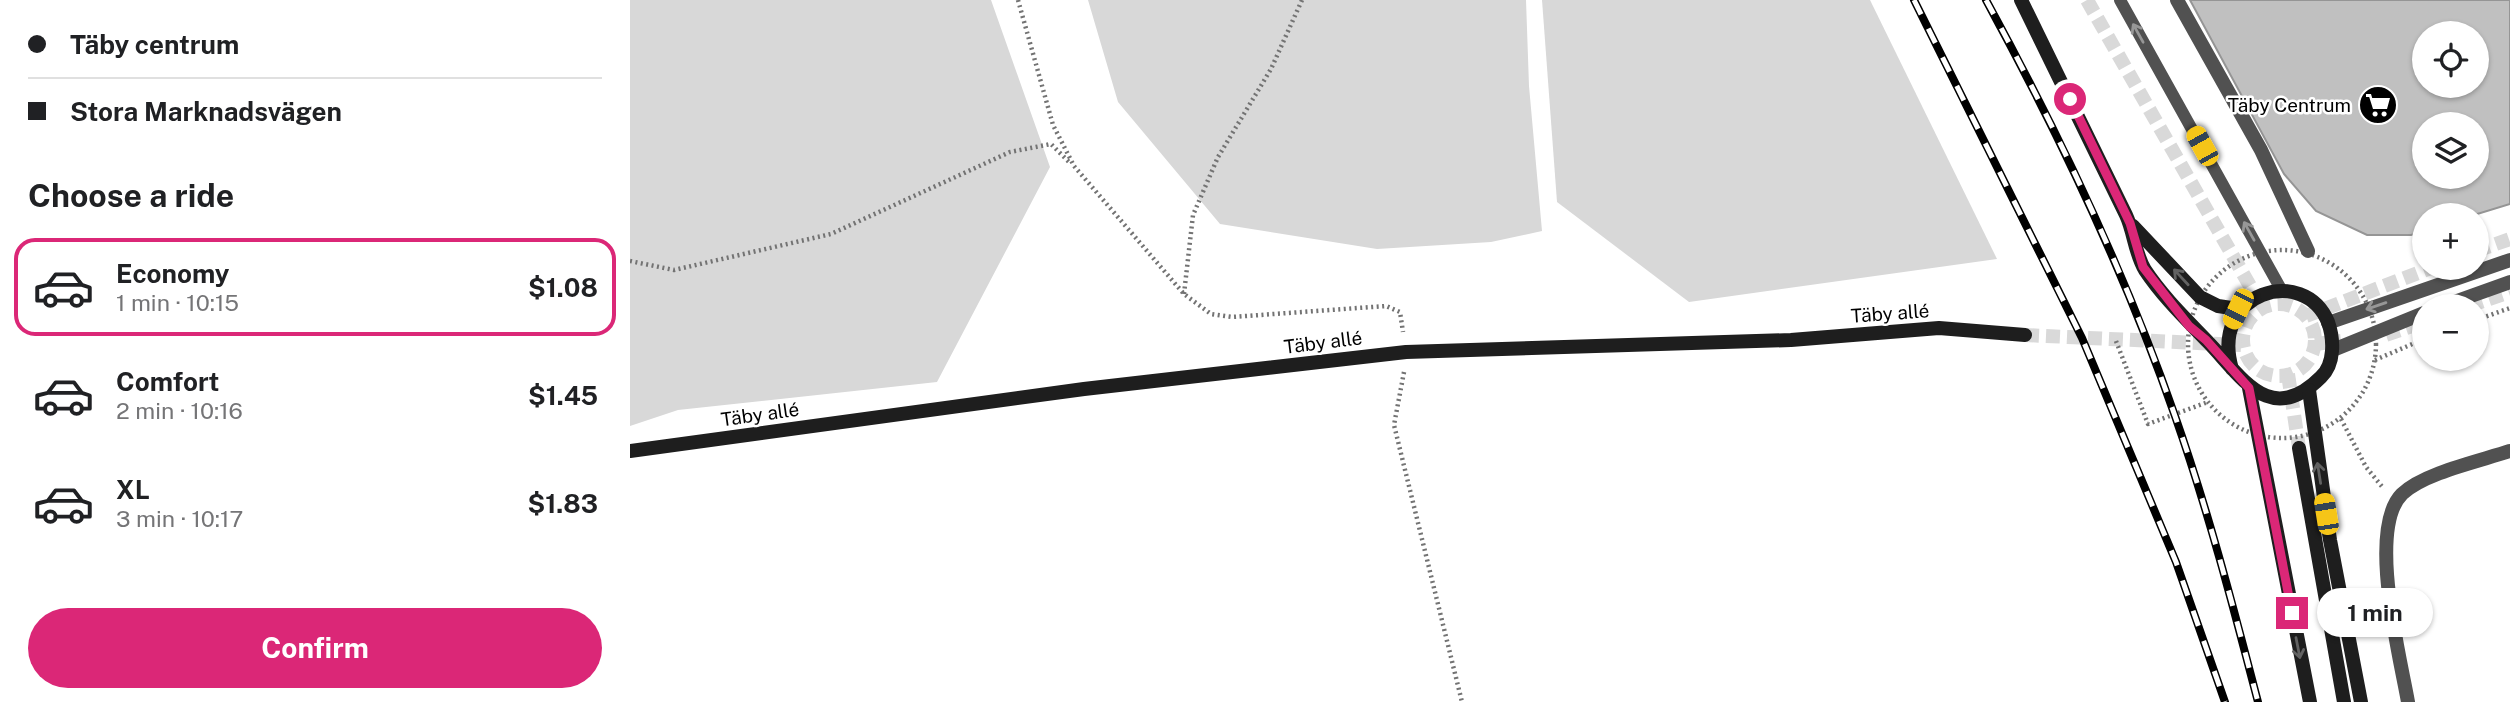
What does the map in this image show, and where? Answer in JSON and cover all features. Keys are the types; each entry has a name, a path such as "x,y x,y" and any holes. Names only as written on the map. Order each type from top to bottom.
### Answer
{"street":[{"path":"2021,0 2130,223 2143,267 2189,326 2249,388 2273,398 2298,395 2309,390 2325,374 2333,350 2328,323 2320,309 2306,298 2282,291 2266,293 2238,309 2228,331 2226,351 2232,369"},
{"path":"2177,0 2261,150 2308,251"},
{"path":"2130,223 2200,297 2218,306 2238,309"},
{"path":"2328,323 2510,260"},
{"path":"2476,294 2510,282"},
{"path":"2333,350 2412,318"},
{"name":"Täby allé","path":"630,451 1084,389 1406,352 1791,340 1939,328 2025,335"},
{"path":"2249,388 2310,702"},
{"path":"2309,390 2330,540 2361,702"},
{"path":"2299,448 2344,702"},
{"path":"2408,702 2384,553 2386,524 2395,502 2403,493 2421,482 2510,451"}],"lane":[{"path":"2120,0 2282,291"}],"path":[{"path":"1018,0 1053,125 1074,166"},
{"path":"1184,294 1193,215 1218,157 1271,69 1302,0"},
{"path":"630,261 674,270 831,234 1010,152 1051,144 1074,166 1184,294 1211,314 1232,317 1386,306 1400,312 1406,352 1404,380 1394,425 1462,702"},
{"path":"2220,271 2246,256"},
{"path":"2489,315 2510,308"},
{"path":"2189,326 2188,349 2194,377 2208,402 2222,417 2239,429"},
{"path":"2116,341 2148,424 2208,402"},
{"path":"2377,344 2373,372 2360,398 2341,419 2366,467 2395,502"},
{"path":"2375,360 2412,344"}],"shaded area":[{"path":"630,0 991,0 1050,167 937,382 678,410 630,426"},
{"path":"1088,0 1526,0 1529,86 1542,231 1491,242 1377,249 1220,224 1118,102"},
{"path":"1542,0 1870,0 1997,259 1689,302 1557,202"}],"building":[{"name":"Täby Centrum","path":"2190,0 2510,0 2510,204 2489,210 2489,203 2412,203 2411,235 2367,235 2316,211 2284,174"}],"tunnel":[{"path":"2087,0 2262,307"},
{"path":"2489,246 2510,239"},
{"path":"2306,316 2412,275"},
{"path":"2489,299 2510,292"},
{"path":"2279,304 2299,310 2309,320 2315,340 2309,360 2299,370 2279,376 2259,370 2249,360 2243,340 2249,320 2259,310 2279,304"},
{"path":"2386,335 2412,326"},
{"path":"2025,335 2241,345"},
{"path":"2315,344 2341,341"},
{"path":"2288,374 2299,448"}],"railway":[{"path":"1914,0 2082,338 2176,562 2225,702"},
{"path":"1986,0 2089,204 2156,362 2209,522 2258,702"}],"place":[{"name":"Täby Centrum","path":"2378,105"}],"route":[{"path":"2070,99 2130,223 2143,267 2189,326 2206,340 2249,388 2292,613"}]}
